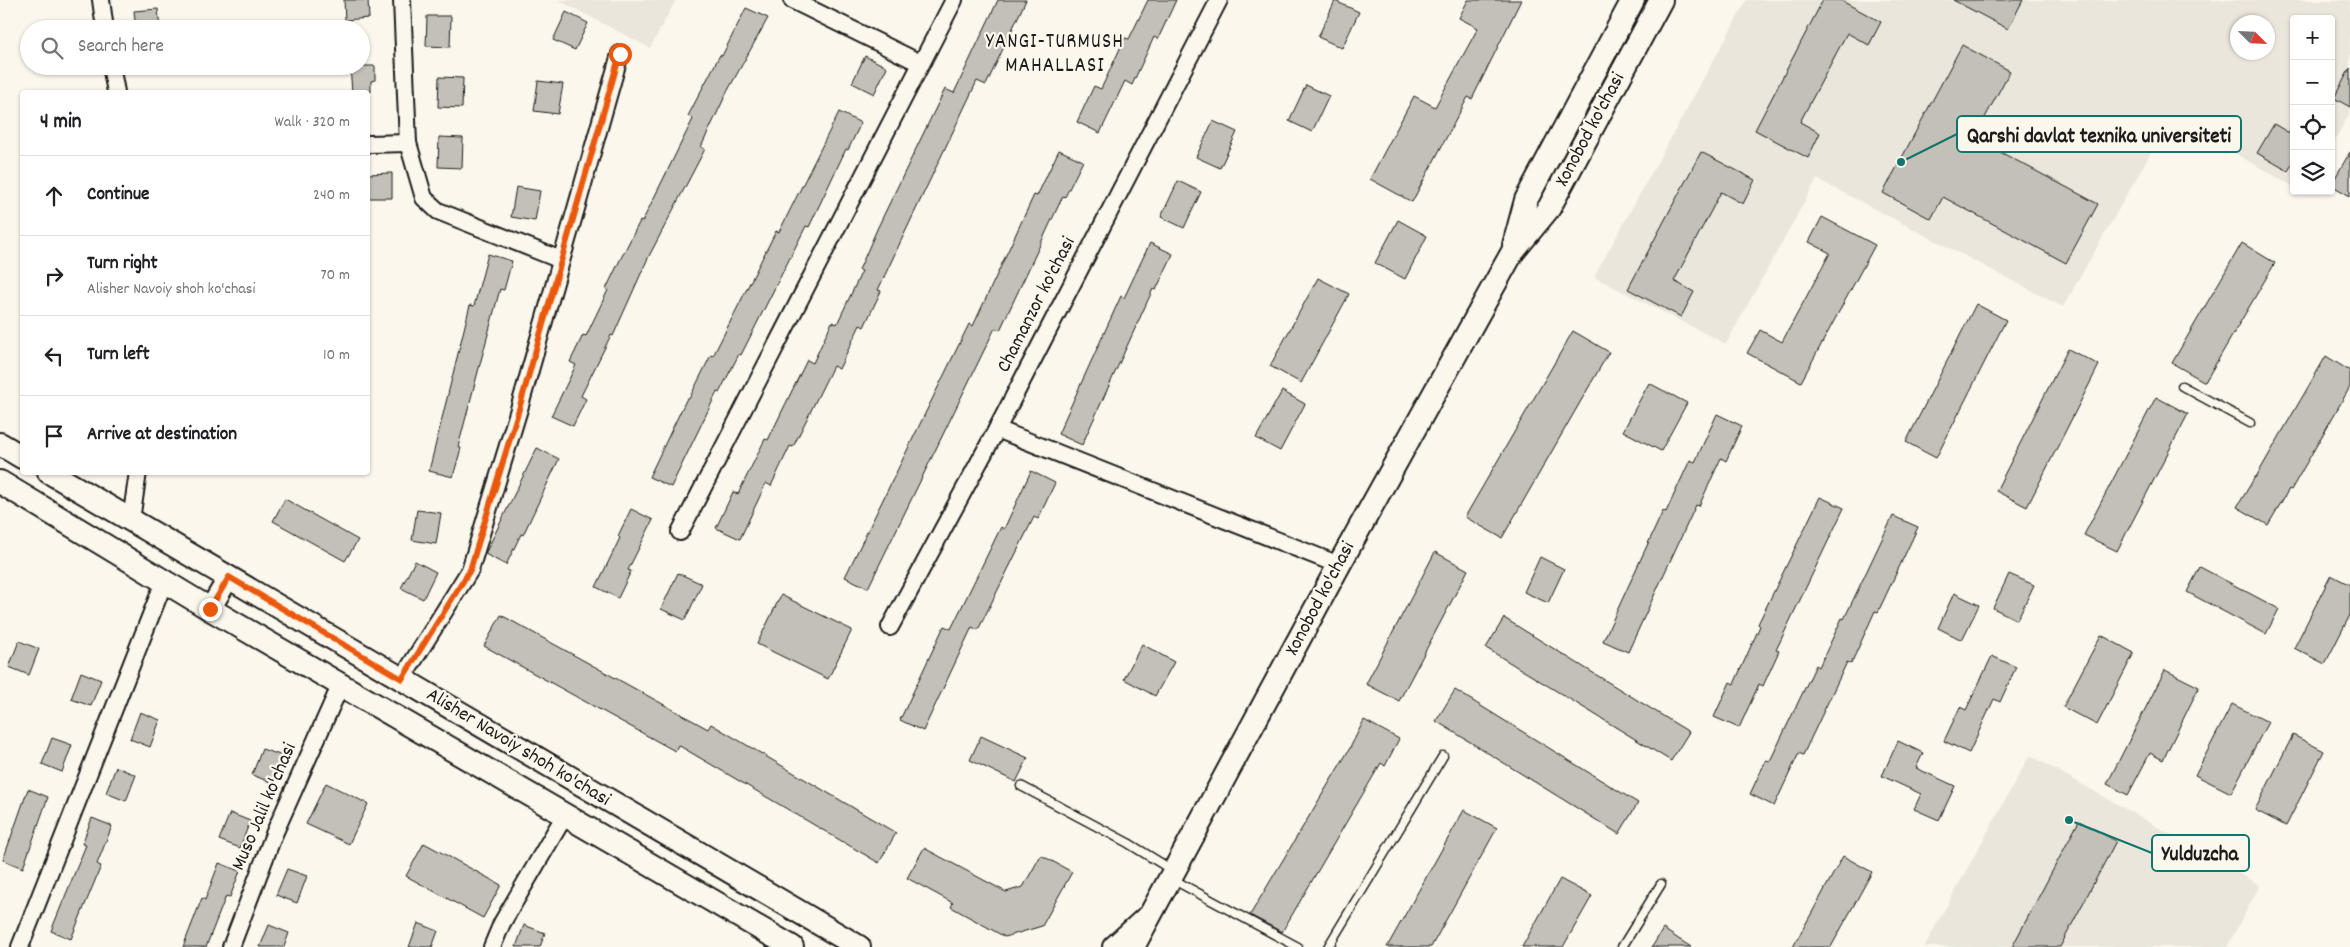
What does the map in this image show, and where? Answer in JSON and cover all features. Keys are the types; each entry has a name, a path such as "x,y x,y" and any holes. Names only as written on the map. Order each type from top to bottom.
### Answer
{"main road":[{"name":"Xonobod ko'chasi","path":"1512,253 1526,200 1633,0"},
{"name":"Xonobod ko'chasi","path":"1133,947 1339,564 1512,253 1548,208 1661,0"},
{"path":"0,444 20,456"},
{"name":"Alisher Navoiy shoh ko'chasi","path":"54,475 859,947"},
{"name":"Alisher Navoiy shoh ko'chasi","path":"0,482 164,582 792,947"}],"street":[{"path":"102,0 104,20"},
{"path":"402,0 408,143 424,198 438,211 561,260"},
{"path":"792,0 920,63"},
{"path":"680,532 954,0"},
{"name":"Chamanzor ko'chasi","path":"890,627 997,429 1219,0"},
{"path":"402,679 470,570 519,409 620,54"},
{"path":"113,75 116,90"},
{"path":"370,144 408,143"},
{"path":"997,429 1339,564"},
{"path":"131,520 138,475"},
{"path":"210,609 229,577"},
{"path":"20,947 164,582"},
{"name":"Muso Jalil ko'chasi","path":"231,947 274,834 341,684"},
{"path":"492,947 502,923 565,815"},
{"path":"1112,947 1152,912"}],"lane":[{"path":"2182,386 2250,423"},
{"path":"1328,947 1442,756"},
{"path":"1022,786 1128,842 1172,874 1298,947"},
{"path":"1622,947 1661,884"}],"shaded area":[{"path":"558,0 676,0 650,48"},
{"path":"1747,0 2350,0 2350,113 2335,139 2335,15 2290,15 2290,185 2171,117 2063,307 1817,179 1726,344 1594,277"},
{"path":"2030,755 2260,885 2227,947 1924,947"}],"building":[{"path":"344,0 368,0 369,18 345,20"},
{"path":"998,0 1026,0 986,85 977,81 878,290 881,291 864,327 860,325 839,369 833,366 793,447 790,446 771,486 766,483 740,539 716,528 733,492 738,494 765,439 768,440 807,360 813,363 832,322 837,324 862,271 859,270 878,227 945,89 954,93"},
{"path":"1148,0 1176,0 1158,39 1154,37 1132,85 1125,81 1100,133 1077,122 1094,86 1101,89 1125,38 1129,39"},
{"path":"1468,0 1521,0 1472,99 1468,97 1412,202 1370,179 1414,96 1435,107 1478,28 1459,18"},
{"path":"1823,0 1840,0 1881,22 1869,45 1847,33 1800,122 1820,133 1808,158 1755,130"},
{"path":"1953,0 2023,0 2008,29"},
{"path":"1335,1 1359,12 1342,48 1318,37"},
{"path":"746,8 768,18 727,92 701,147 705,149 648,258 613,336 611,335 581,396 586,399 573,426 551,416 576,365 570,362 583,335 586,336 619,262 640,221 642,222 693,119 688,116 720,55 722,56"},
{"path":"158,9 159,20 135,20 134,11"},
{"path":"566,12 588,23 575,50 553,40"},
{"path":"427,16 451,16 450,47 426,46"},
{"path":"1962,45 2010,71 1974,138 2098,204 2066,263 1943,197 1931,219 1883,193"},
{"path":"865,56 887,67 874,94 852,83"},
{"path":"370,66 375,66 375,80 371,81 371,92 370,90 352,90 351,75 370,75"},
{"path":"2350,68 2350,107 2335,99"},
{"path":"439,77 463,78 462,108 438,107"},
{"path":"538,81 563,84 558,114 534,111"},
{"path":"1306,85 1329,96 1312,132 1289,121"},
{"path":"839,112 861,123 848,150 846,149 809,227 806,226 741,355 739,354 719,393 717,392 671,487 649,477 687,398 689,399 711,355 713,356 776,231 779,232"},
{"path":"1213,121 1237,132 1220,168 1196,157"},
{"path":"2274,124 2290,134 2290,168 2288,171 2257,153"},
{"path":"439,137 463,138 462,168 438,167"},
{"path":"1059,150 1083,161 1065,197 1063,196 1000,330 995,328 868,588 845,577 969,324 973,326 1034,195 1037,196"},
{"path":"1701,152 1755,180 1743,204 1721,192 1674,281 1694,292 1681,317 1628,289"},
{"path":"2350,152 2350,196 2335,187 2335,178"},
{"path":"392,173 392,198 370,198 370,174"},
{"path":"1178,181 1201,192 1184,228 1161,217"},
{"path":"516,187 540,191 535,221 511,217"},
{"path":"1822,217 1875,245 1801,382 1747,353 1760,330 1782,342 1830,253 1809,242"},
{"path":"1398,220 1427,236 1405,279 1375,263"},
{"path":"1150,243 1173,254 1156,290 1153,289 1082,445 1058,434 1121,296 1124,298"},
{"path":"2242,243 2275,263 2205,382 2172,363"},
{"path":"488,254 512,261 504,290 500,289 458,447 461,448 453,477 429,471 470,305 474,306"},
{"path":"1318,278 1349,294 1301,383 1270,366"},
{"path":"1976,304 2006,320 1936,458 1906,442"},
{"path":"1573,331 1609,352 1502,538 1465,517"},
{"path":"2068,349 2099,365 2027,507 1996,491"},
{"path":"2326,356 2350,371 2350,387 2291,490 2289,489 2268,525 2237,507"},
{"path":"1649,383 1687,403 1661,451 1623,431"},
{"path":"1282,391 1305,404 1280,451 1256,438"},
{"path":"2156,397 2188,414 2117,551 2084,535"},
{"path":"1717,414 1742,426 1726,461 1721,458 1699,506 1696,505 1628,652 1603,641 1663,511 1666,512 1690,460 1695,462"},
{"path":"537,448 559,459 523,535 521,534 506,565 485,554"},
{"path":"1031,471 1055,483 1038,519 1034,517 978,630 972,627 923,731 900,720 944,626 951,629 1001,527 1004,529"},
{"path":"1820,497 1844,508 1776,650 1779,651 1763,686 1759,684 1739,728 1714,717 1730,682 1734,684 1760,626 1758,624"},
{"path":"285,499 358,540 345,561 273,521"},
{"path":"631,509 653,520 628,570 631,571 618,598 596,587 620,538 618,536"},
{"path":"417,510 441,513 436,544 412,540"},
{"path":"1893,516 1918,527 1878,612 1875,611 1851,664 1847,662 1803,755 1799,753 1774,806 1750,794 1766,760 1770,761 1816,665 1819,667 1842,618 1844,619"},
{"path":"1435,552 1468,570 1399,701 1366,684"},
{"path":"1540,557 1564,569 1548,603 1524,592"},
{"path":"415,561 436,572 423,599 401,588"},
{"path":"2200,567 2279,609 2266,634 2187,592"},
{"path":"678,573 702,584 685,620 661,609"},
{"path":"2009,574 2034,585 2017,620 1993,608"},
{"path":"2331,575 2350,585 2350,615 2325,664 2294,648"},
{"path":"1954,593 1979,605 1962,640 1938,628"},
{"path":"781,595 852,630 828,679 757,644"},
{"path":"501,615 708,729 711,724 896,833 879,863 678,745 675,751 484,646"},
{"path":"1504,618 1689,732 1671,761 1486,648"},
{"path":"2101,635 2134,653 2097,725 2063,707"},
{"path":"19,641 39,649 29,675 9,667"},
{"path":"1142,644 1174,662 1155,696 1124,679"},
{"path":"1992,656 2016,667 2000,702 1994,699 1969,753 1944,741 1960,707 1966,710"},
{"path":"2165,670 2199,687 2163,760 2150,753 2128,795 2107,784"},
{"path":"81,672 101,680 91,706 71,699"},
{"path":"1455,690 1638,803 1619,834 1436,721"},
{"path":"2232,704 2268,722 2231,793 2195,775"},
{"path":"140,712 160,720 150,747 130,739"},
{"path":"1364,720 1399,739 1385,766 1381,763 1282,932 1250,915 1350,748"},
{"path":"2293,735 2324,751 2286,826 2255,810"},
{"path":"981,736 1028,758 1016,782 970,760"},
{"path":"52,738 72,745 62,772 42,764"},
{"path":"1898,741 1923,753 1916,768 1955,786 1939,820 1914,809 1921,794 1882,776"},
{"path":"262,749 283,756 273,783 252,775"},
{"path":"116,767 136,775 126,801 106,793"},
{"path":"326,783 368,804 349,844 306,824"},
{"path":"28,789 48,797 23,868 3,860"},
{"path":"1464,810 1497,828 1431,947 1387,947"},
{"path":"230,813 250,821 240,848 219,840"},
{"path":"92,818 112,826 97,864 101,866 71,939 51,931 86,845 82,844"},
{"path":"2079,821 2116,841 2060,947 2012,947"},
{"path":"424,843 501,885 483,918 406,876"},
{"path":"924,848 1006,892 1023,887 1041,855 1072,872 1042,926 1005,937 951,907 953,903 907,878"},
{"path":"1843,856 1872,872 1831,947 1793,947"},
{"path":"219,863 240,871 230,897 226,896 206,947 183,947 202,898 205,900"},
{"path":"287,869 307,876 297,903 276,895"},
{"path":"1560,879 1592,896 1563,947 1522,947"},
{"path":"418,923 438,931 432,947 409,947"},
{"path":"269,925 289,933 284,947 260,947"},
{"path":"524,925 545,933 540,947 516,947"},
{"path":"1663,929 1691,947 1652,947"}],"place":[{"name":"Qarshi davlat texnika universiteti","path":"1901,162"},
{"name":"Yulduzcha","path":"2069,820"}],"district":[{"name":"YANGI-TURMUSH MAHALLASI","path":"1055,55"}],"route":[{"path":"210,609 229,577 402,679 470,570 519,409 620,54"}]}
